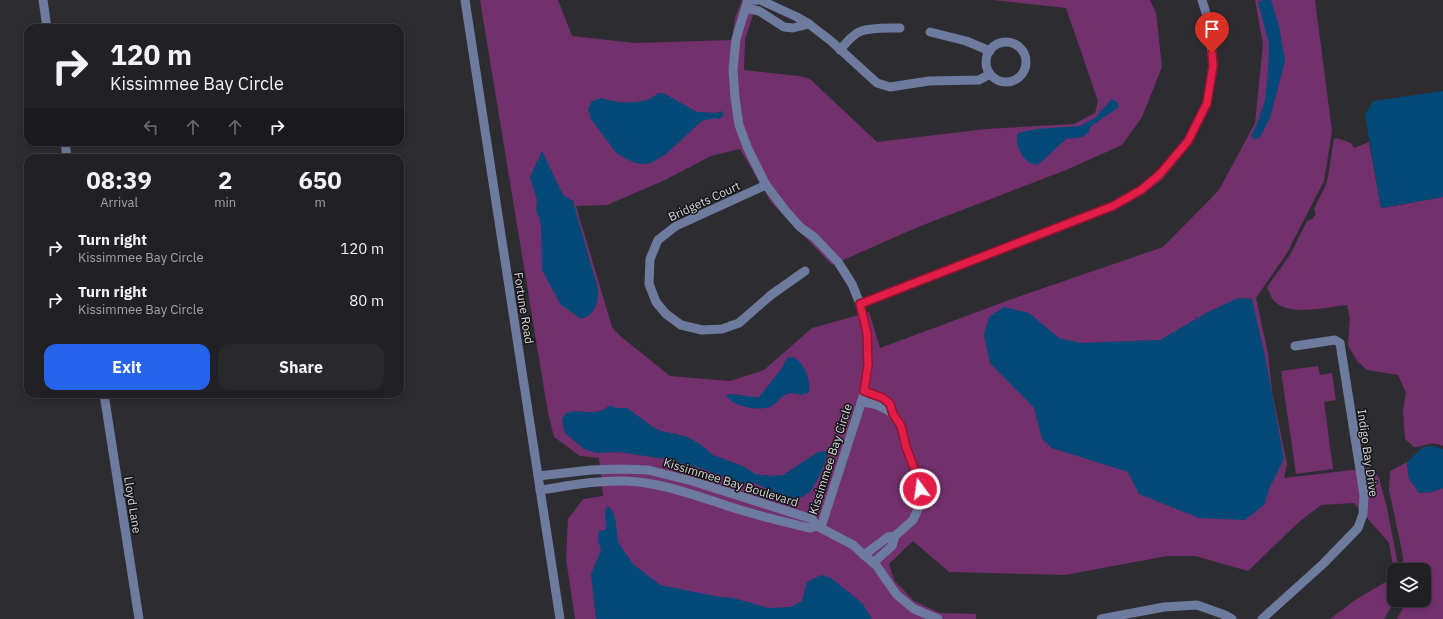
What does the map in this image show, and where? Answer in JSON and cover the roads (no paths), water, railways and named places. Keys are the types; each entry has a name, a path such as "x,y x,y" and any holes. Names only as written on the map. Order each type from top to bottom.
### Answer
{"street":[{"path":"43,0 46,24"},
{"name":"Fortune Road","path":"465,0 560,619"},
{"path":"747,2 760,0 809,24 876,83 890,87 929,80 979,80 990,74"},
{"path":"860,304 1113,206 1141,190 1160,174 1188,141 1207,103 1213,66 1210,26 1202,0"},
{"path":"747,2 759,12 784,27 793,28 809,24"},
{"name":"Kissimmee Bay Circle","path":"747,2 736,39 734,69 735,98 739,125 748,149 766,185 785,210 838,262 852,284 860,304 867,333 868,365 864,391 819,527"},
{"path":"840,50 850,38 860,31 900,28"},
{"path":"930,32 966,41 990,51"},
{"path":"1007,42 1014,44 1023,53 1025,60 1025,66 1022,72 1013,80 1001,81 990,74 986,62 990,51 994,46 1000,43 1007,42"},
{"name":"Bridgets Court","path":"766,185 676,226 658,240 650,260 649,284 656,302 666,314 681,325 702,330 722,329 740,323 770,295 805,272"},
{"name":"Indigo Bay Drive","path":"1262,619 1323,564 1358,528 1363,514 1364,496 1340,343 1335,340 1295,346"},
{"path":"864,391 883,398 890,404 893,414"},
{"name":"Lloyd Lane","path":"105,398 139,619"},
{"path":"861,402 884,406 893,414 901,426 906,447 917,476 921,503 913,520 895,536 892,546 873,563"},
{"path":"589,470 590,482"},
{"name":"Kissimmee Bay Boulevard","path":"538,476 589,470 648,470 692,481 812,519 819,527"},
{"name":"Kissimmee Bay Boulevard","path":"540,490 590,482 624,481 644,483 672,489 710,501 810,528 819,527"},
{"path":"710,501 714,488"},
{"path":"819,527 853,545 873,563 897,595 914,609 938,619"},
{"path":"864,555 888,537 895,536"},
{"path":"1101,619 1164,607 1197,605 1232,619"}],"water":[{"path":"1271,0 1279,26 1285,61 1270,118 1260,137 1254,140 1251,136 1265,101 1268,72 1269,44 1258,2"},
{"path":"1443,91 1443,197 1381,208 1365,115 1373,101"},
{"path":"660,93 665,94 697,112 716,113 721,111 724,114 720,119 715,118 702,121 666,154 651,163 635,163 617,154 591,119 588,109 592,101 602,98 618,102 635,102 648,99"},
{"path":"1112,99 1117,102 1119,107 1090,127 1088,133 1082,137 1074,139 1067,138 1039,164 1029,162 1021,154 1017,143 1018,133 1037,129 1080,126 1096,117"},
{"path":"542,151 563,195 573,201 598,289 597,304 595,308 590,314 581,319 561,305 542,270 541,224 536,210 537,200 530,177"},
{"path":"1238,298 1252,299 1265,356 1284,459 1270,487 1264,505 1245,520 1199,518 1139,494 1128,472 1052,448 1042,439 1034,408 990,363 984,335 989,317 1004,307 1029,313 1059,338 1081,343 1160,340 1206,313"},
{"path":"792,357 800,362 806,372 809,384 808,393 802,395 787,394 772,406 767,408 754,408 740,405 734,403 726,395 734,394 759,397 782,368 787,358"},
{"path":"608,406 627,408 653,427 661,431 685,436 700,444 713,455 745,467 755,474 773,476 783,475 818,452 824,451 828,453 819,477 810,492 802,497 792,498 775,493 755,483 749,484 735,481 703,469 665,459 619,452 597,453 584,449 565,433 562,420 565,414 574,411 599,411 604,410"},
{"path":"1433,446 1443,449 1443,488 1431,492 1419,493 1409,479 1407,462 1423,447"},
{"path":"607,507 610,507 615,517 618,542 633,564 660,585 720,597 733,598 768,608 791,607 802,601 807,582 821,575 831,578 862,603 872,619 596,619 591,574 601,550 598,540 599,531 606,530 605,510"}]}
